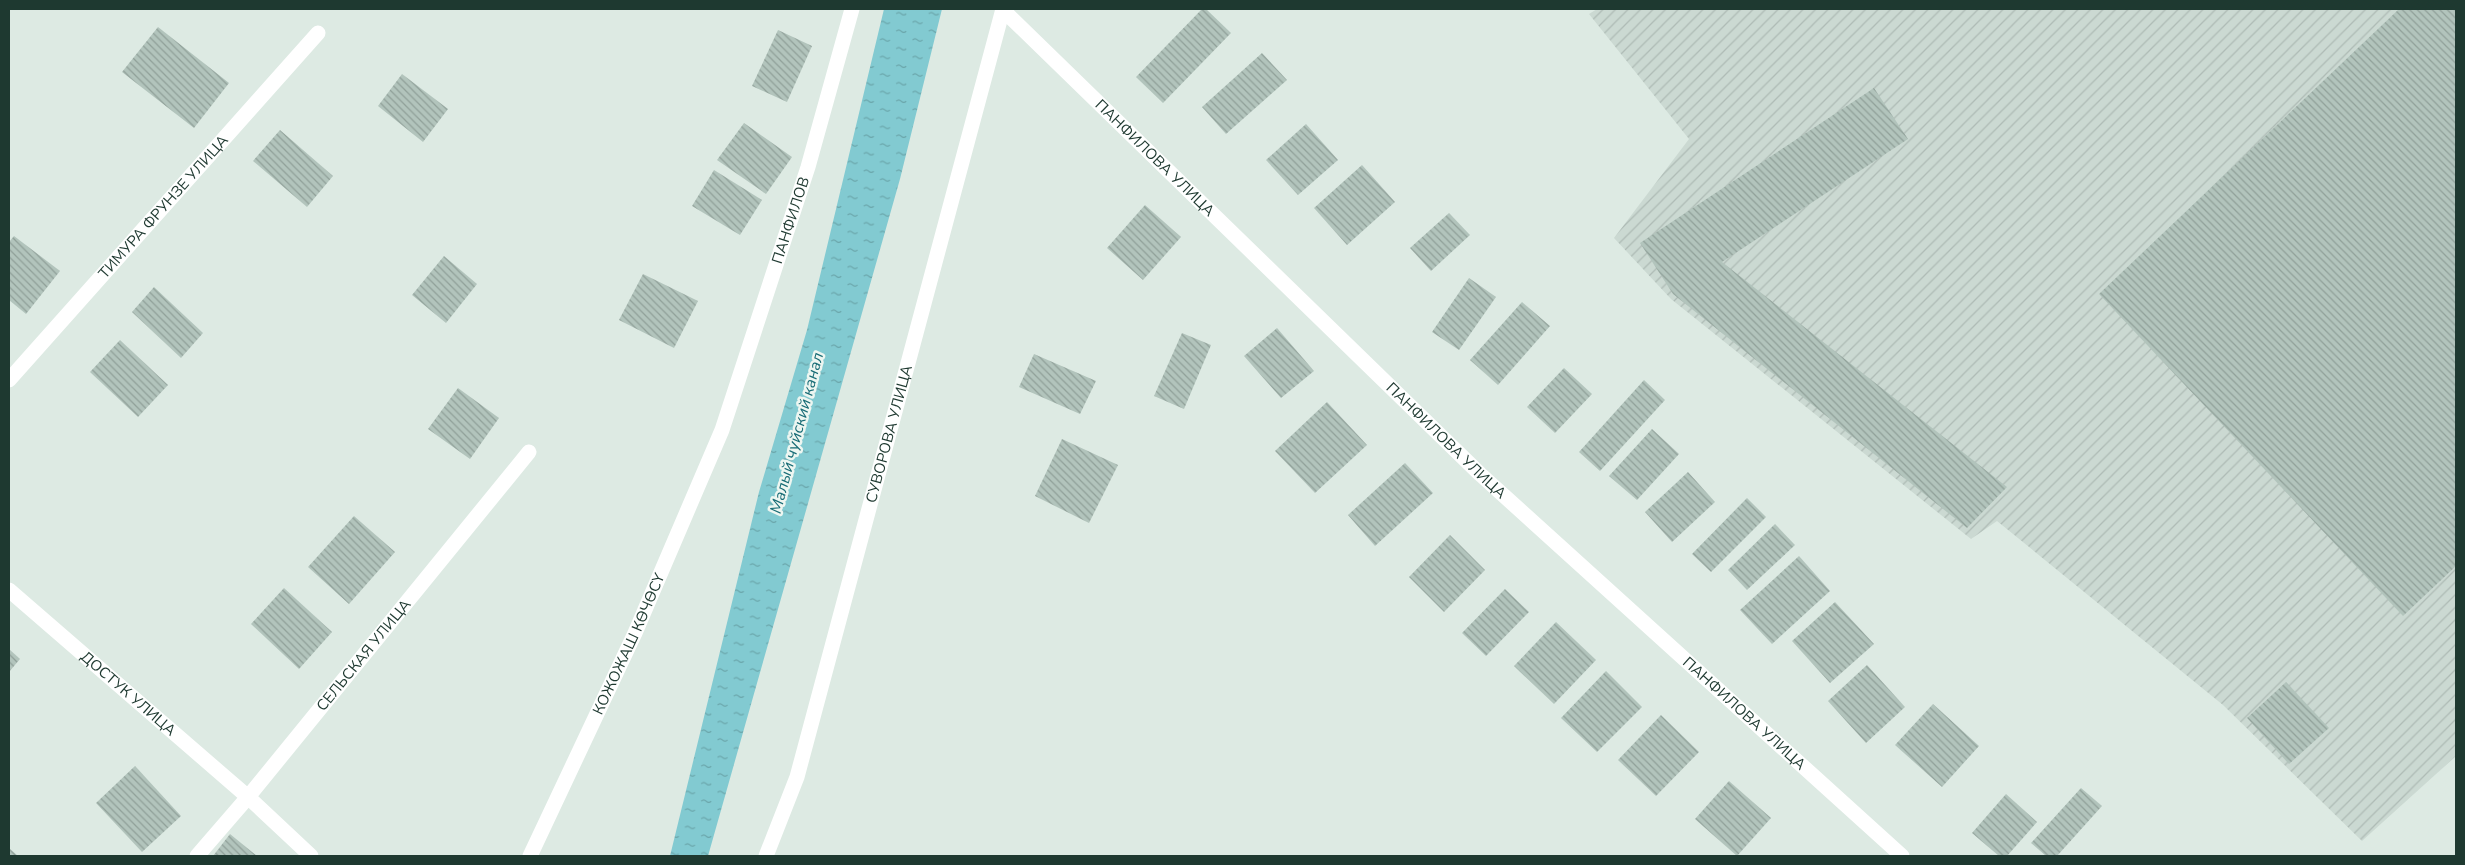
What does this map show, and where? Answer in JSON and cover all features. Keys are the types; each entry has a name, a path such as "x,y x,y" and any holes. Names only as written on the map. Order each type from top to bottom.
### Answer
{"street":[{"name":"ПАНФИЛОВ","path":"722,430 808,167 852,9"},
{"name":"СУВОРОВА УЛИЦА","path":"766,856 797,777 1003,9"},
{"name":"ПАНФИЛОВА УЛИЦА","path":"1003,9 1480,474 1902,856"},
{"name":"ТИМУРА ФРУНЗЕ УЛИЦА","path":"9,380 318,33"},
{"name":"КОЖОЖАШ КӨЧӨСҮ","path":"530,856 635,633 722,430"},
{"name":"СЕЛЬСКАЯ УЛИЦА","path":"197,856 248,797 529,452"},
{"name":"ДОСТУК УЛИЦА","path":"9,590 248,797"},
{"path":"248,797 311,856"}],"shaded area":[{"path":"1597,9 2456,9 2456,756 2362,841 2223,705 1997,521 1971,539 1671,299 1614,238 1689,139 1589,14"}],"water":[{"name":"Малый чуйский канал","path":"884,9 942,9 900,179 708,856 670,856 759,492 807,330"}],"building":[{"path":"1202,9 1206,9 1231,33 1163,103 1136,77"},
{"path":"2399,9 2456,9 2456,566 2403,616 2099,294"},
{"path":"158,27 229,83 194,128 122,72"},
{"path":"778,30 812,46 787,102 752,86"},
{"path":"1262,53 1287,80 1226,134 1202,107"},
{"path":"402,74 448,109 423,142 378,106"},
{"path":"1874,88 1908,139 1722,262 2007,487 1967,528 1673,294 1640,243"},
{"path":"744,123 792,157 766,194 717,160"},
{"path":"1306,124 1338,160 1298,195 1266,160"},
{"path":"280,130 333,176 307,207 253,161"},
{"path":"1362,165 1395,202 1347,245 1314,208"},
{"path":"714,170 762,200 740,235 692,206"},
{"path":"1145,205 1181,237 1143,280 1107,248"},
{"path":"1449,213 1470,235 1431,271 1410,248"},
{"path":"14,236 60,271 26,314 9,300 9,242"},
{"path":"444,256 477,284 446,323 412,295"},
{"path":"643,274 698,301 674,348 619,320"},
{"path":"1469,278 1496,297 1459,350 1432,332"},
{"path":"154,287 203,333 181,358 132,312"},
{"path":"1522,302 1550,326 1498,385 1470,360"},
{"path":"1277,328 1314,371 1281,398 1244,356"},
{"path":"1182,333 1211,345 1184,409 1154,396"},
{"path":"120,340 168,385 138,417 90,372"},
{"path":"1034,354 1096,381 1080,414 1019,387"},
{"path":"1564,368 1592,394 1555,433 1527,407"},
{"path":"1644,380 1665,400 1600,471 1579,452"},
{"path":"458,388 499,418 470,459 428,429"},
{"path":"1327,402 1367,445 1315,493 1275,451"},
{"path":"1652,429 1679,454 1637,500 1609,476"},
{"path":"1062,439 1118,465 1089,523 1035,496"},
{"path":"1405,463 1433,493 1375,546 1348,515"},
{"path":"1688,472 1715,502 1672,542 1645,512"},
{"path":"1747,498 1766,517 1711,572 1692,554"},
{"path":"354,516 395,552 349,604 308,567"},
{"path":"1775,524 1795,545 1747,590 1728,570"},
{"path":"1450,535 1485,570 1444,612 1409,577"},
{"path":"1799,556 1830,591 1772,644 1740,610"},
{"path":"284,588 332,632 299,669 251,624"},
{"path":"1505,589 1529,612 1486,656 1462,633"},
{"path":"1835,602 1874,644 1830,683 1792,641"},
{"path":"1556,622 1596,660 1554,704 1514,666"},
{"path":"9,649 20,659 9,672"},
{"path":"1867,665 1905,707 1866,743 1828,701"},
{"path":"1606,671 1642,707 1597,752 1561,718"},
{"path":"2286,682 2329,728 2289,764 2247,718"},
{"path":"1933,704 1979,746 1942,787 1895,745"},
{"path":"1661,715 1699,752 1656,796 1618,760"},
{"path":"135,766 181,816 142,852 96,803"},
{"path":"1729,781 1771,818 1737,856 1695,819"},
{"path":"2081,788 2102,806 2057,856 2046,856 2031,843"},
{"path":"2006,794 2037,822 2007,856 1999,856 1972,833"},
{"path":"230,834 257,856 213,856"},
{"path":"9,848 18,856 9,856"}]}
